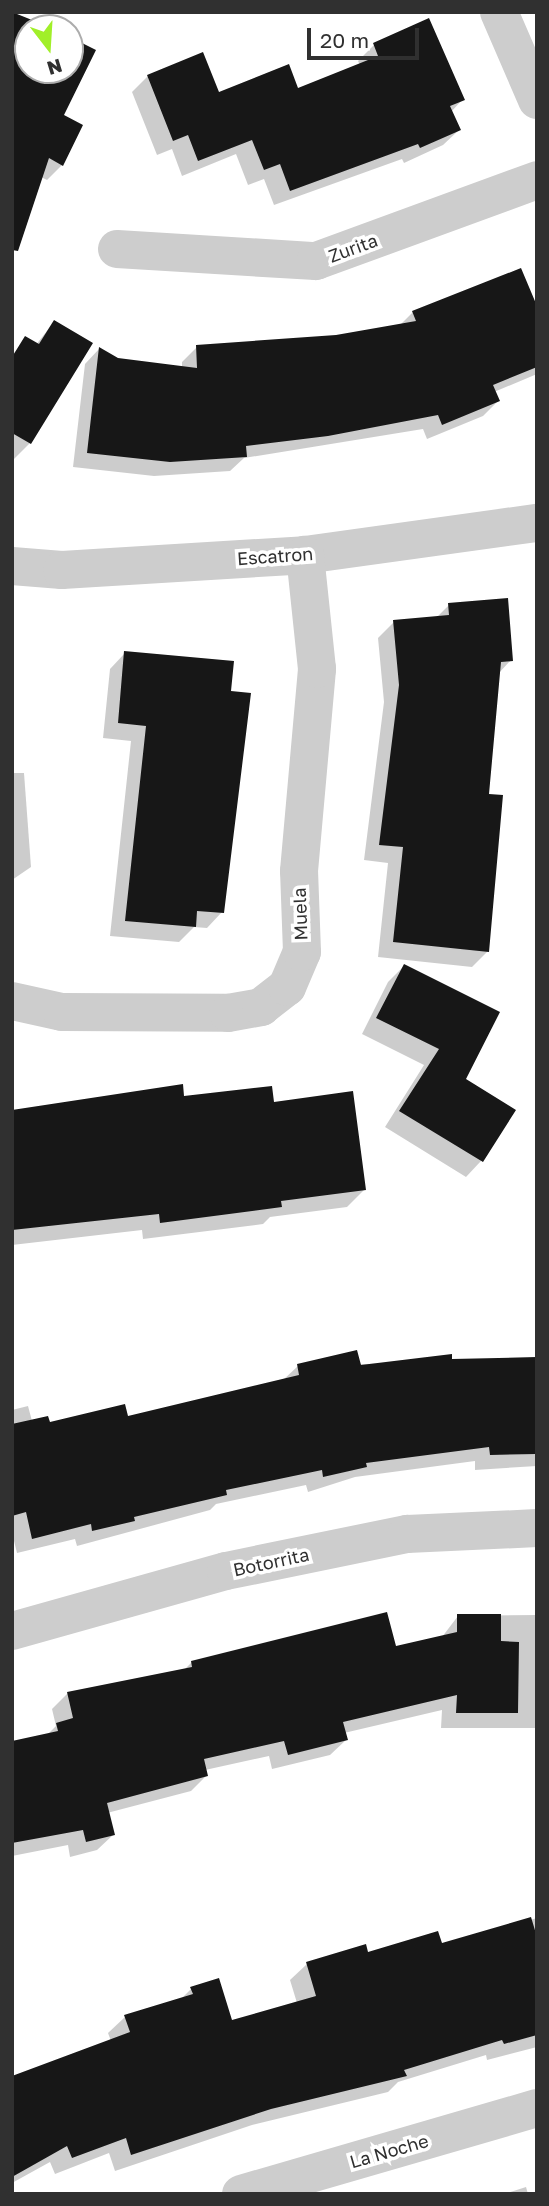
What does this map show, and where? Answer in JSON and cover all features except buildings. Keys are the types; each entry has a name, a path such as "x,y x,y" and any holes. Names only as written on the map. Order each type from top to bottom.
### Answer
{"street":[{"path":"499,12 537,100"},
{"name":"Zurita","path":"117,249 316,261 537,180"},
{"name":"Escatron","path":"12,566 62,570 305,555 537,523"},
{"name":"Muela","path":"12,1001 62,1012 228,1013 261,1007 287,987 302,952 299,871 317,669 305,555"},
{"name":"Botorrita","path":"12,1631 226,1571 407,1534 537,1528"},
{"name":"La Noche","path":"241,2194 537,2108"}]}
